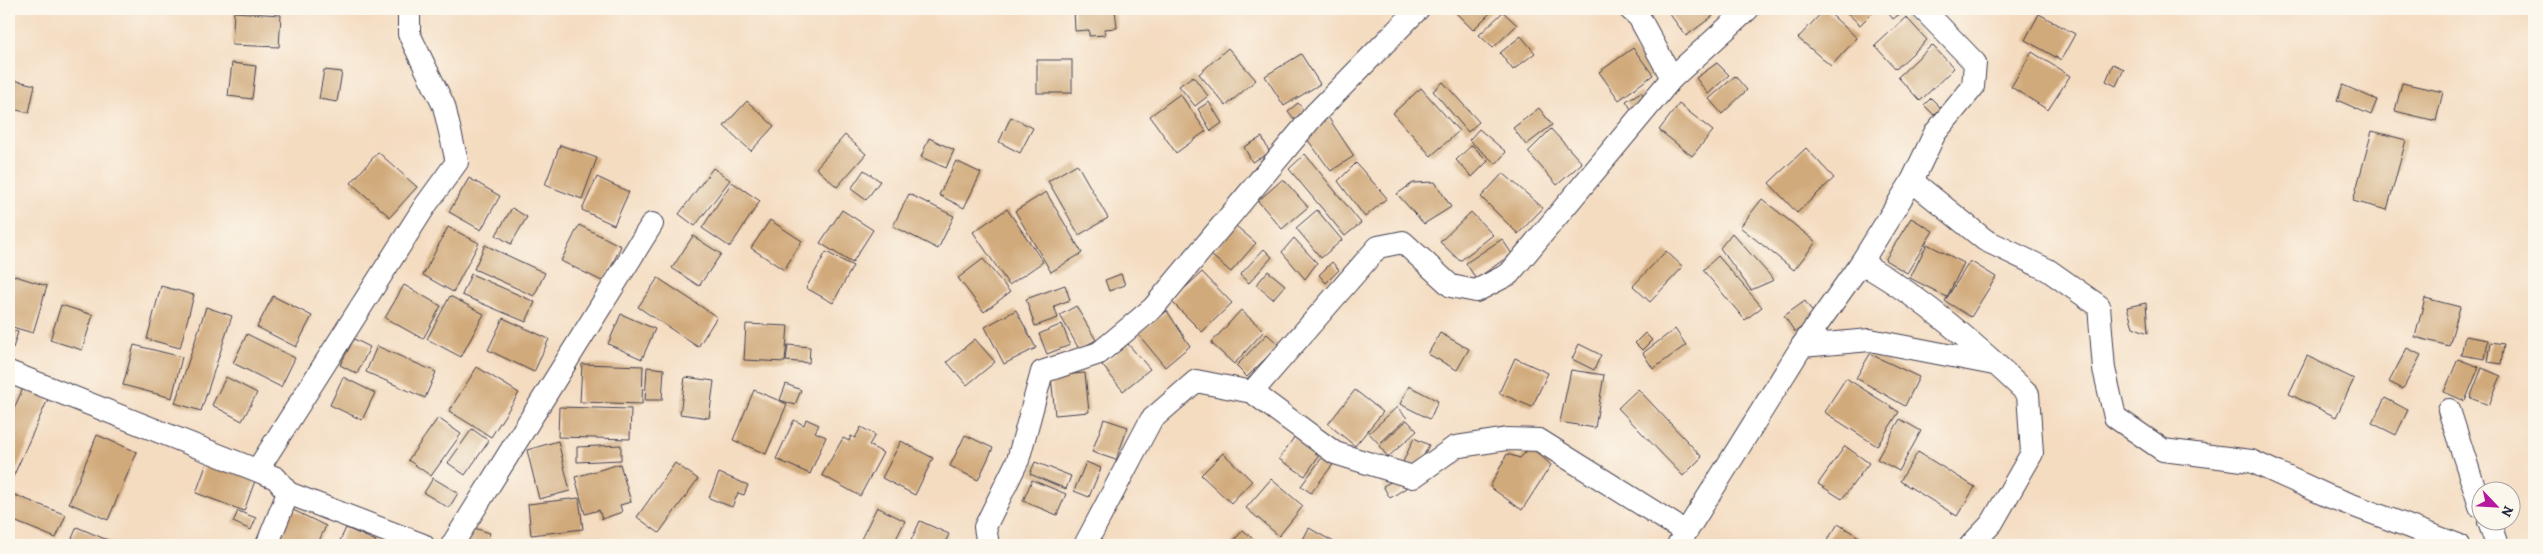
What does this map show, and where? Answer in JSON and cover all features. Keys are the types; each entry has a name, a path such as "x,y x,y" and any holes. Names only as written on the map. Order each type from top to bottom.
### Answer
{"street":[{"path":"258,469 425,206 457,162 444,106 409,34 409,9"},
{"path":"988,545 985,527 1018,460 1042,372 1099,353 1154,308 1315,114 1418,9"},
{"path":"1630,9 1639,17 1672,78"},
{"path":"1252,392 1378,247 1403,242 1451,286 1476,291 1509,274 1672,78 1748,9"},
{"path":"1084,545 1151,420 1196,381 1252,392 1336,453 1412,477 1456,447 1507,439 1539,440 1682,539 1802,346 1860,262 1912,181 1934,133 1973,87 1975,64 1923,9"},
{"path":"1912,181 1985,240 2048,270 2099,306 2104,369 2115,417 2163,450 2251,461 2328,496 2458,545"},
{"path":"452,545 652,224"},
{"path":"1860,262 1886,277 1997,364 2028,394 2032,453 1992,523 1971,545"},
{"path":"1802,346 1870,340 1997,364"},
{"path":"9,372 258,469 276,478 288,493 423,545"},
{"path":"2449,410 2472,482"},
{"path":"267,545 288,493"},
{"path":"2492,532 2496,545"}],"building":[{"path":"1074,9 1115,9 1117,28 1104,29 1105,35 1089,36 1089,30 1075,31"},
{"path":"1452,9 1494,9 1473,30"},
{"path":"1666,9 1706,9 1713,16 1686,36"},
{"path":"1825,9 1857,38 1831,66 1798,38"},
{"path":"1843,9 1876,9 1860,25"},
{"path":"1885,9 1906,9 1893,19"},
{"path":"234,12 281,15 279,47 232,45"},
{"path":"1503,12 1517,25 1493,48 1479,35"},
{"path":"2039,14 2075,34 2061,60 2025,40"},
{"path":"1906,17 1927,40 1896,69 1875,46"},
{"path":"1521,36 1535,53 1513,70 1500,53"},
{"path":"1932,45 1954,68 1920,101 1898,77"},
{"path":"1228,48 1256,80 1226,106 1199,74"},
{"path":"1633,48 1653,75 1619,100 1599,72"},
{"path":"2032,52 2070,76 2048,110 2011,87"},
{"path":"1301,54 1320,84 1284,106 1265,76"},
{"path":"1037,60 1072,60 1072,93 1037,93"},
{"path":"232,63 256,66 252,99 228,96"},
{"path":"1717,63 1729,75 1708,94 1696,78"},
{"path":"2113,64 2124,69 2116,86 2106,81"},
{"path":"324,70 342,72 337,102 319,99"},
{"path":"1193,76 1208,96 1195,106 1179,86"},
{"path":"1735,76 1747,90 1722,114 1709,99"},
{"path":"9,79 35,85 29,113 9,108"},
{"path":"1443,82 1479,122 1468,132 1433,91"},
{"path":"2402,83 2443,92 2436,121 2395,111"},
{"path":"2343,85 2377,100 2371,115 2337,100"},
{"path":"1421,88 1459,131 1431,156 1393,113"},
{"path":"1641,92 1648,102 1633,112 1626,101"},
{"path":"1180,94 1206,131 1176,153 1150,116"},
{"path":"1931,98 1941,108 1934,115 1924,105"},
{"path":"747,101 774,126 751,151 724,126"},
{"path":"1209,102 1222,123 1211,131 1198,109"},
{"path":"1298,103 1304,111 1294,119 1288,111"},
{"path":"1679,104 1713,131 1692,156 1659,130"},
{"path":"1539,108 1552,125 1526,145 1513,128"},
{"path":"1326,114 1354,156 1331,171 1304,135"},
{"path":"1011,117 1033,128 1020,153 999,142"},
{"path":"1479,129 1506,152 1496,164 1469,140"},
{"path":"1551,129 1582,163 1557,185 1528,152"},
{"path":"2372,131 2406,140 2387,210 2353,201"},
{"path":"845,135 866,154 837,187 816,168"},
{"path":"1262,137 1270,153 1252,162 1244,147"},
{"path":"929,138 954,150 946,168 921,157"},
{"path":"560,145 597,158 582,199 545,185"},
{"path":"1472,145 1488,161 1472,177 1456,160"},
{"path":"1806,148 1834,178 1797,213 1769,183"},
{"path":"378,152 417,187 390,217 351,183"},
{"path":"1305,154 1361,223 1345,236 1289,169"},
{"path":"956,161 981,173 964,208 939,195"},
{"path":"1356,163 1387,198 1365,217 1338,181"},
{"path":"1077,164 1108,218 1079,235 1048,181"},
{"path":"713,168 730,180 695,226 679,214"},
{"path":"864,170 880,181 866,200 851,189"},
{"path":"1503,173 1543,208 1518,234 1481,197"},
{"path":"597,177 629,192 614,225 582,210"},
{"path":"469,178 500,196 481,230 449,212"},
{"path":"1283,179 1308,207 1282,229 1258,201"},
{"path":"732,182 760,201 730,247 702,228"},
{"path":"1435,182 1451,207 1424,224 1397,194 1413,183"},
{"path":"1046,192 1082,253 1051,272 1015,211"},
{"path":"909,194 954,216 938,249 893,226"},
{"path":"1762,199 1816,242 1794,270 1740,227"},
{"path":"512,208 527,217 511,244 496,235"},
{"path":"1007,209 1043,262 1009,285 973,232"},
{"path":"842,210 873,230 852,263 820,243"},
{"path":"1317,210 1342,240 1321,258 1296,228"},
{"path":"1471,212 1493,235 1460,261 1440,242"},
{"path":"1911,218 1933,231 1907,273 1885,260"},
{"path":"770,220 802,241 784,270 751,248"},
{"path":"579,225 621,246 604,282 561,261"},
{"path":"1236,226 1256,243 1231,272 1211,255"},
{"path":"448,227 479,243 453,292 423,275"},
{"path":"1732,233 1774,280 1751,290 1720,248"},
{"path":"693,236 721,254 699,286 672,268"},
{"path":"1294,238 1317,263 1305,279 1282,252"},
{"path":"1502,239 1512,254 1476,279 1466,263"},
{"path":"1927,244 1964,263 1947,297 1910,278"},
{"path":"485,245 545,273 534,296 474,269"},
{"path":"1264,249 1272,257 1249,283 1240,275"},
{"path":"1666,251 1683,267 1650,302 1633,286"},
{"path":"826,252 853,266 833,303 806,288"},
{"path":"1718,256 1762,307 1745,320 1703,270"},
{"path":"983,259 1010,292 984,312 958,278"},
{"path":"1970,261 1996,277 1971,317 1945,301"},
{"path":"1332,262 1339,270 1326,283 1319,275"},
{"path":"1268,271 1285,285 1273,299 1256,285"},
{"path":"1202,272 1232,303 1202,332 1171,301"},
{"path":"9,274 47,286 33,333 9,326"},
{"path":"471,274 535,302 526,322 462,295"},
{"path":"1121,274 1125,285 1109,291 1105,280"},
{"path":"658,278 717,317 698,347 638,307"},
{"path":"404,285 441,306 423,339 385,318"},
{"path":"1065,285 1070,300 1054,306 1058,318 1035,326 1026,299"},
{"path":"161,286 194,295 180,348 147,339"},
{"path":"273,296 312,316 296,347 257,327"},
{"path":"450,296 484,314 461,357 427,339"},
{"path":"2425,298 2460,307 2449,346 2415,337"},
{"path":"1805,301 1816,317 1795,332 1784,316"},
{"path":"2146,303 2148,333 2133,327 2127,307"},
{"path":"61,305 93,315 82,350 50,340"},
{"path":"1076,306 1096,340 1079,349 1060,315"},
{"path":"206,307 232,316 201,411 175,403"},
{"path":"1016,310 1036,348 1004,364 985,327"},
{"path":"1241,310 1264,331 1234,364 1211,343"},
{"path":"1167,311 1190,346 1165,367 1138,334"},
{"path":"621,314 655,329 642,359 608,344"},
{"path":"503,318 549,339 534,372 488,350"},
{"path":"746,324 788,326 785,362 744,360"},
{"path":"1062,324 1070,345 1047,354 1039,334"},
{"path":"9,329 18,332 13,348 9,347"},
{"path":"1675,329 1686,345 1653,369 1643,353"},
{"path":"1440,333 1469,349 1457,370 1428,354"},
{"path":"1645,333 1652,340 1642,350 1635,343"},
{"path":"247,334 295,358 281,387 233,363"},
{"path":"1267,334 1279,345 1247,377 1236,366"},
{"path":"2465,336 2488,340 2485,359 2461,355"},
{"path":"354,339 370,347 357,374 340,365"},
{"path":"975,339 995,362 967,385 947,362"},
{"path":"2491,342 2504,344 2501,364 2488,362"},
{"path":"1128,344 1150,369 1123,391 1102,365"},
{"path":"1579,344 1601,355 1594,370 1572,359"},
{"path":"134,345 182,357 172,398 123,385"},
{"path":"788,345 810,347 809,363 786,361"},
{"path":"377,346 436,372 425,398 366,372"},
{"path":"2407,348 2421,355 2403,389 2389,382"},
{"path":"1870,354 1919,377 1905,406 1856,378"},
{"path":"2307,356 2354,379 2336,417 2289,394"},
{"path":"1515,358 1548,373 1532,407 1499,393"},
{"path":"2458,359 2479,367 2465,401 2444,392"},
{"path":"582,364 643,366 642,404 580,402"},
{"path":"477,367 519,393 491,437 449,411"},
{"path":"647,367 664,369 662,400 645,400"},
{"path":"2482,368 2501,376 2489,405 2470,398"},
{"path":"1571,370 1604,375 1595,428 1560,422"},
{"path":"1085,373 1089,412 1055,415 1051,376"},
{"path":"226,377 257,393 242,421 212,405"},
{"path":"343,377 375,393 362,420 330,405"},
{"path":"685,377 714,381 709,418 680,414"},
{"path":"1846,378 1899,412 1877,446 1824,412"},
{"path":"786,384 801,390 795,405 780,400"},
{"path":"1409,386 1438,401 1430,419 1400,404"},
{"path":"23,388 48,399 9,486 9,420"},
{"path":"1638,389 1702,457 1683,476 1618,408"},
{"path":"754,390 787,404 766,454 733,440"},
{"path":"1355,390 1383,412 1355,446 1328,424"},
{"path":"2385,398 2408,410 2396,435 2372,423"},
{"path":"559,407 631,409 630,439 558,437"},
{"path":"1397,407 1407,418 1379,444 1369,433"},
{"path":"438,418 461,434 431,476 408,460"},
{"path":"806,419 819,425 815,432 826,437 810,474 776,459 794,420 804,425"},
{"path":"1104,419 1128,427 1116,460 1092,452"},
{"path":"1900,419 1921,431 1899,471 1877,459"},
{"path":"1407,420 1417,431 1388,457 1379,446"},
{"path":"861,427 875,435 869,445 883,453 860,496 822,475 843,438 849,441 851,436 855,438"},
{"path":"472,429 489,441 465,475 448,463"},
{"path":"1297,433 1322,451 1305,476 1279,459"},
{"path":"97,435 137,452 108,520 69,503"},
{"path":"965,435 993,448 978,480 950,466"},
{"path":"1414,438 1429,445 1417,469 1403,462"},
{"path":"558,441 570,491 539,499 527,450"},
{"path":"901,441 933,458 915,495 882,478"},
{"path":"621,445 621,460 577,462 577,447"},
{"path":"1845,446 1869,463 1842,499 1818,484"},
{"path":"1531,447 1551,465 1522,510 1490,487 1507,454 1520,458"},
{"path":"1918,452 1975,487 1957,516 1900,481"},
{"path":"1223,453 1252,481 1231,503 1201,475"},
{"path":"1324,455 1334,463 1311,493 1301,486"},
{"path":"208,460 256,478 244,511 196,493"},
{"path":"1035,462 1071,476 1066,489 1030,474"},
{"path":"1086,462 1101,468 1089,497 1074,491"},
{"path":"675,463 698,479 659,533 637,517"},
{"path":"620,464 631,502 620,505 622,512 602,519 599,510 585,514 575,477"},
{"path":"719,473 748,485 744,495 738,493 732,507 709,498"},
{"path":"1400,477 1406,488 1390,498 1383,486"},
{"path":"433,478 458,493 449,508 424,493"},
{"path":"1271,479 1303,506 1279,536 1246,508"},
{"path":"1032,480 1066,494 1057,515 1023,501"},
{"path":"15,495 66,515 56,538 9,519 9,511"},
{"path":"579,498 583,529 531,535 528,504"},
{"path":"877,507 905,521 893,545 858,545"},
{"path":"289,508 326,526 317,545 277,545"},
{"path":"238,511 256,518 251,530 233,522"},
{"path":"920,521 949,534 944,545 909,545"},
{"path":"1838,524 1872,545 1824,545"},
{"path":"77,527 119,545 69,545"},
{"path":"471,527 490,533 486,545 466,542"},
{"path":"346,528 376,541 374,545 338,545"},
{"path":"1309,528 1339,545 1300,545"},
{"path":"1243,530 1260,545 1230,545"}]}
